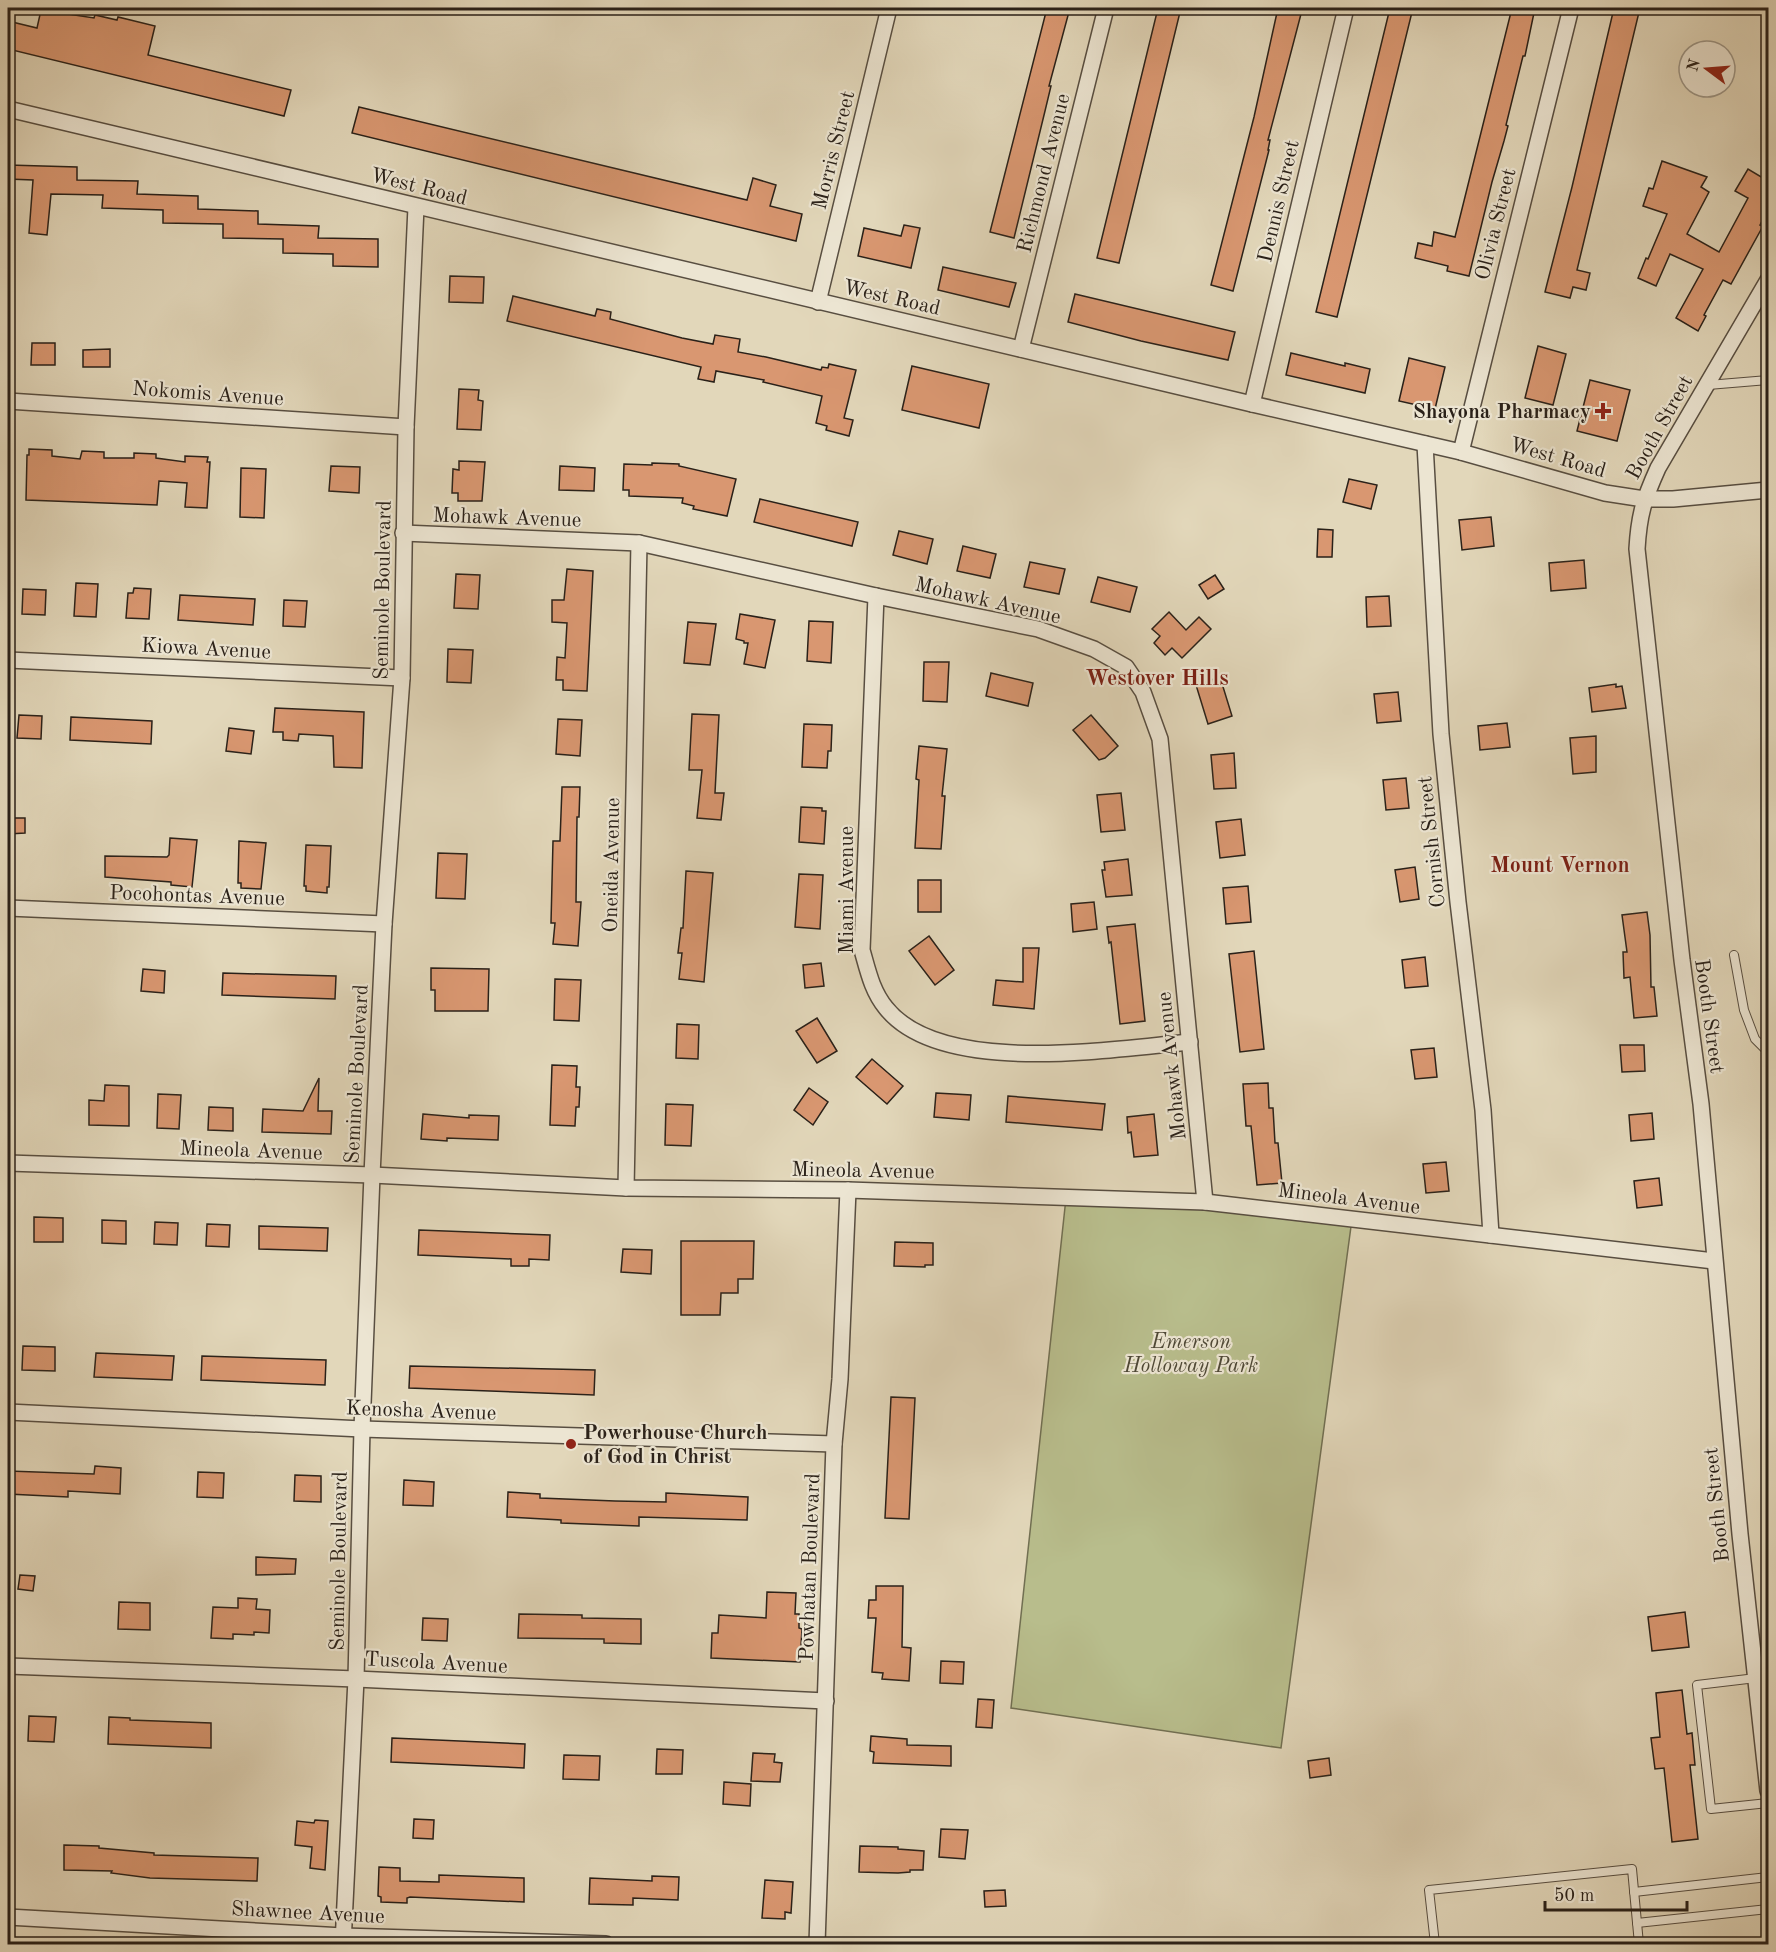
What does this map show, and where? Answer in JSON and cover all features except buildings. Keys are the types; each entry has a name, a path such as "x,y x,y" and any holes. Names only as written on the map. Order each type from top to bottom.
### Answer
{"street":[{"name":"Morris Street","path":"818,302 889,8"},
{"name":"Richmond Avenue","path":"1021,349 1106,8"},
{"name":"Dennis Street","path":"1252,404 1346,8"},
{"name":"Olivia Street","path":"1461,452 1571,8"},
{"name":"West Road","path":"8,109 1461,452 1605,493 1644,499 1703,497 1768,490"},
{"name":"Seminole Boulevard","path":"343,1940 356,1679 362,1429 372,1175 384,924 402,678 406,427 416,207"},
{"name":"Booth Street","path":"1768,280 1658,468 1644,499 1638,527 1637,549 1682,960 1701,1104 1714,1261 1768,1791"},
{"name":"Nokomis Avenue","path":"8,402 406,427"},
{"name":"Cornish Street","path":"1425,444 1442,734 1458,902 1483,1110 1491,1235"},
{"name":"Mohawk Avenue","path":"403,534 639,543 876,597 1038,629 1094,649 1126,667 1143,692 1160,739 1205,1202"},
{"name":"Oneida Avenue","path":"626,1188 639,543"},
{"name":"Miami Avenue","path":"876,597 862,950 873,988 887,1010 907,1027 930,1039 957,1046 996,1051 1046,1055 1190,1042"},
{"name":"Kiowa Avenue","path":"8,660 402,678"},
{"name":"Pocohontas Avenue","path":"8,908 384,924"},
{"name":"Mineola Avenue","path":"8,1163 372,1175 626,1188 848,1190 1205,1202 1714,1261"},
{"name":"Powhatan Boulevard","path":"817,1944 834,1444 840,1379 848,1190"},
{"name":"Kenosha Avenue","path":"8,1412 362,1429 834,1444"},
{"name":"Tuscola Avenue","path":"8,1666 356,1679 826,1701"},
{"name":"Shawnee Avenue","path":"8,1917 343,1940 606,1944"}],"lane":[{"path":"1706,386 1768,380"},
{"path":"1734,955 1744,1010 1755,1039 1768,1052"},
{"path":"1756,1678 1697,1685 1711,1809 1768,1803"},
{"path":"1435,1944 1429,1890 1632,1869 1639,1944"},
{"path":"1634,1892 1768,1877"},
{"path":"1637,1923 1768,1909"}],"green space":[{"name":"Emerson Holloway Park","path":"1066,1198 1352,1219 1281,1748 1011,1708"}],"place":[{"name":"Shayona Pharmacy","path":"1603,411"},
{"name":"Powerhouse Church of God in Christ","path":"571,1444"}],"district":[{"name":"Westover Hills","path":"1157,677"},
{"name":"Mount Vernon","path":"1560,864"}]}
